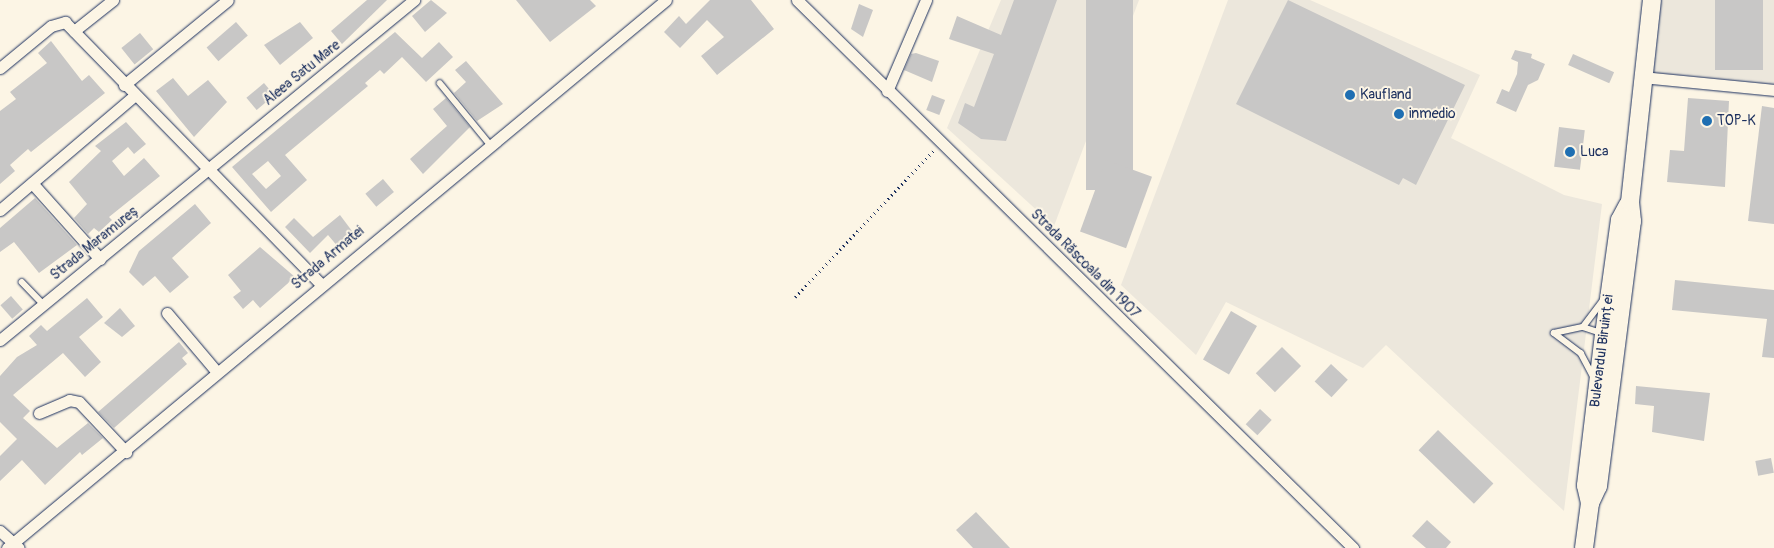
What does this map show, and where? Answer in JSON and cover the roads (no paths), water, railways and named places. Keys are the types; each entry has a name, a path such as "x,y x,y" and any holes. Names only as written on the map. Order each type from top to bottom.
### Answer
{"main road":[{"name":"Bulevardul Biruinței","path":"1584,548 1590,502 1598,486 1614,367 1632,221 1630,202 1642,77 1652,0"},
{"name":"Bulevardul Biruinței","path":"1590,502 1586,485 1610,288 1620,220 1630,202"}],"street":[{"path":"74,31 113,0"},
{"path":"124,85 228,0"},
{"name":"Aleea Satu Mare","path":"209,169 414,0"},
{"name":"Strada Armatei","path":"13,546 126,452 216,371 489,143 666,0"},
{"name":"Strada Răscoala din 1907","path":"797,0 810,5 887,91 1353,548"},
{"path":"887,91 926,0"},
{"path":"0,68 60,21 74,31 134,96 209,169 321,284"},
{"path":"1642,77 1774,90"},
{"path":"0,210 134,96"},
{"name":"Strada Maramureș","path":"0,340 209,169"},
{"path":"32,183 100,259"},
{"path":"167,313 216,371"},
{"path":"39,413 69,400 79,402 126,452"},
{"path":"0,531 13,546"}],"lane":[{"path":"440,83 489,143"},
{"path":"22,282 43,304"},
{"path":"1583,327 1610,288"},
{"path":"1598,390 1581,353 1554,333 1583,327 1604,335 1614,367"}],"place":[{"name":"Kaufland","path":"1350,95"},
{"name":"inmedio","path":"1399,114"},
{"name":"TOP-K","path":"1707,121"},
{"name":"Luca","path":"1570,152"}]}
